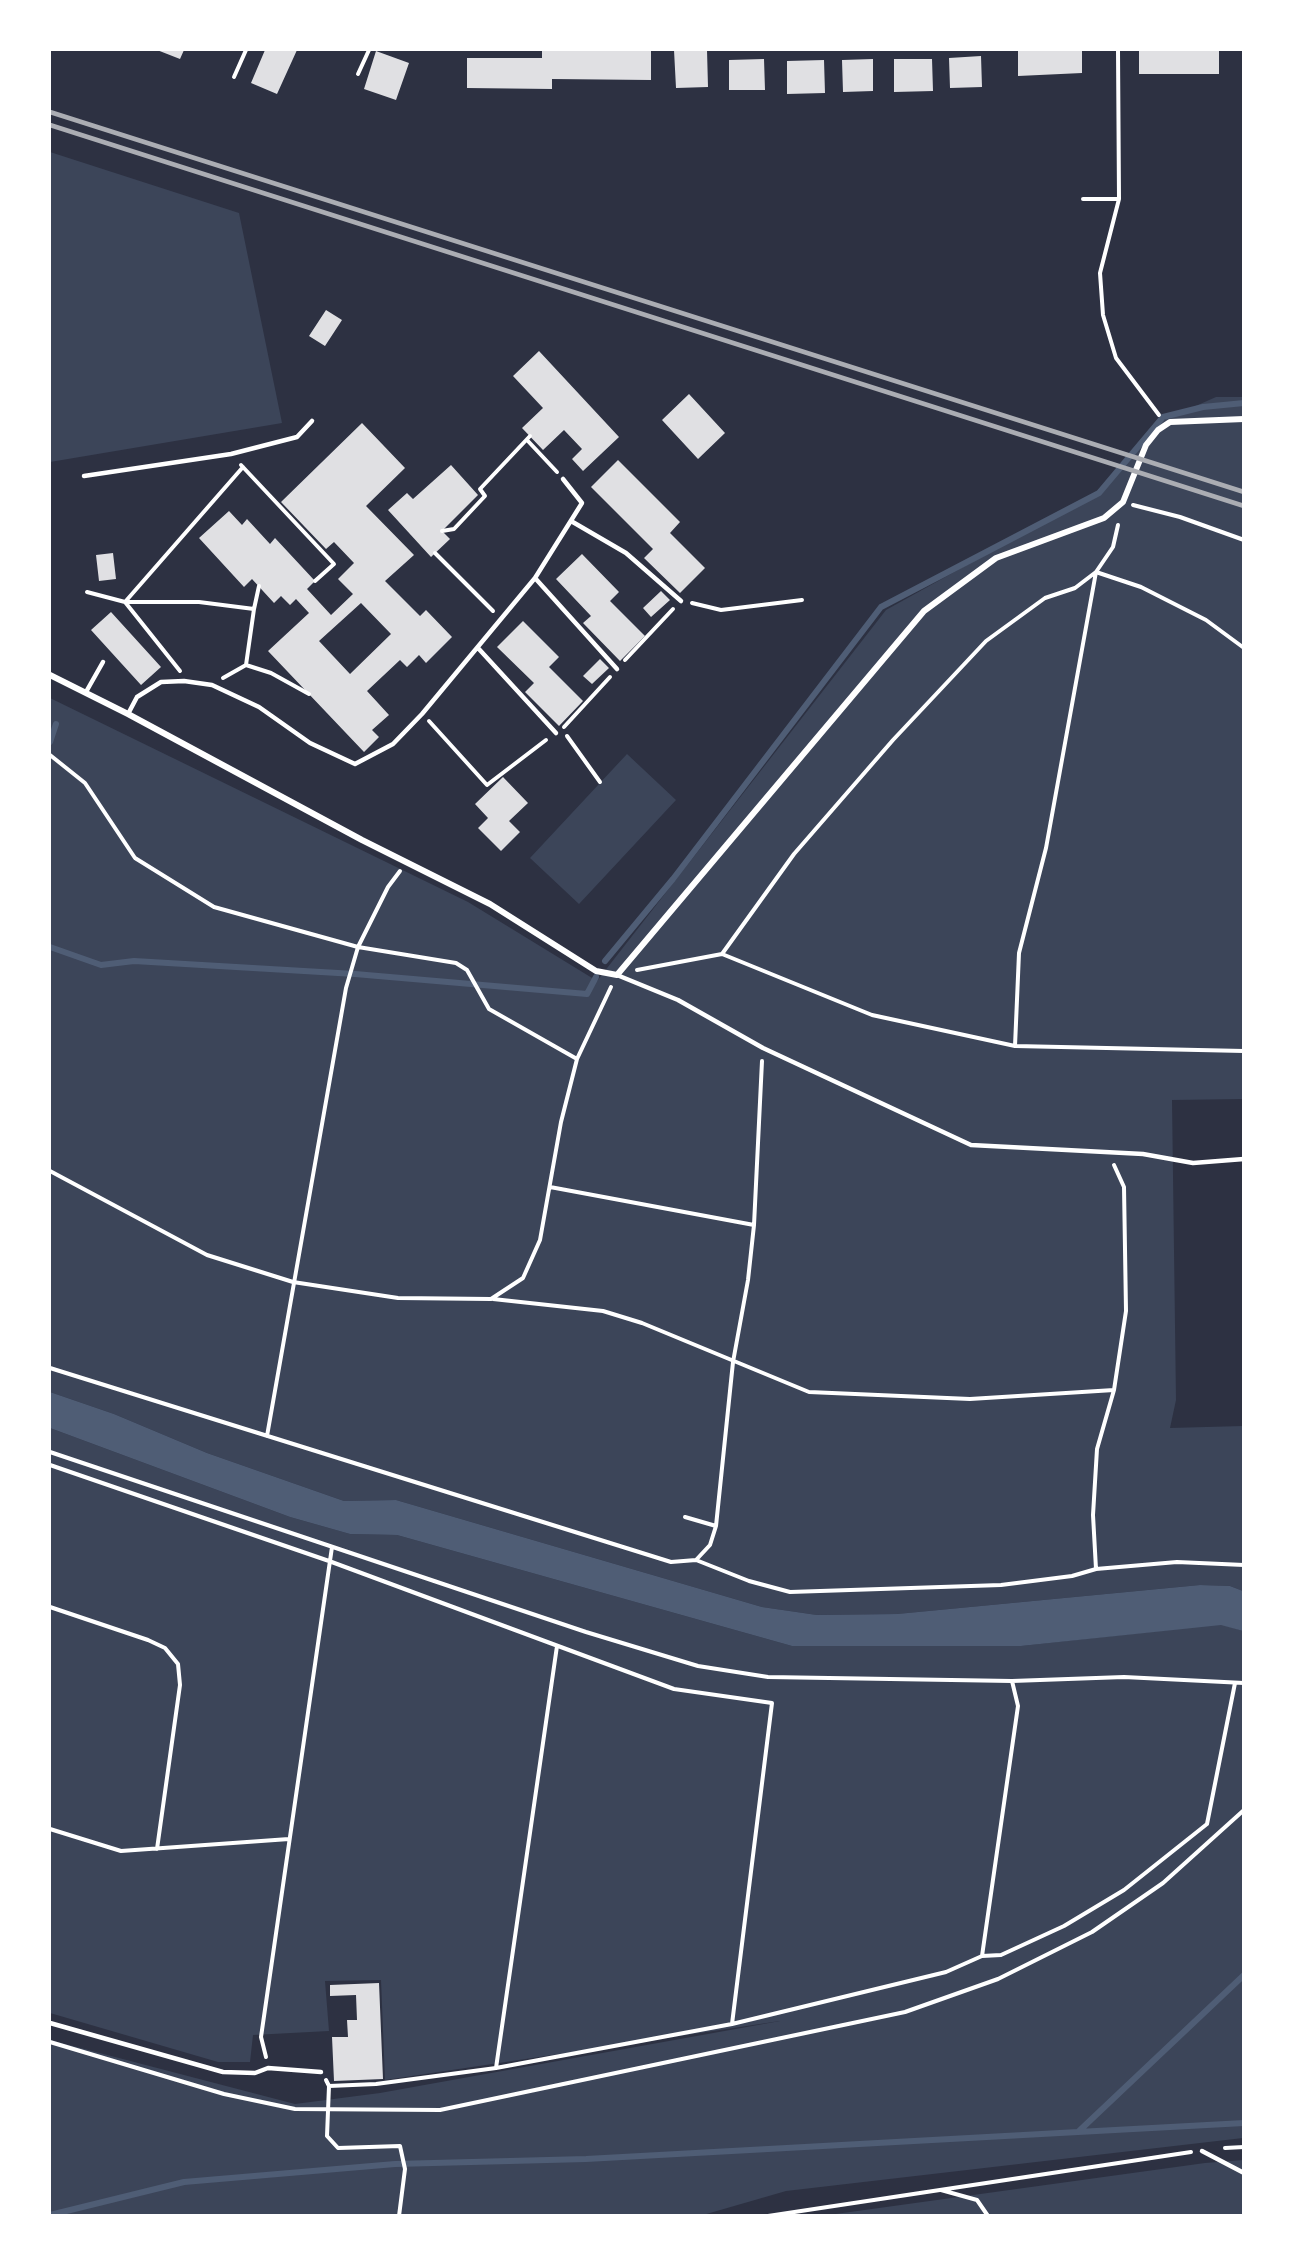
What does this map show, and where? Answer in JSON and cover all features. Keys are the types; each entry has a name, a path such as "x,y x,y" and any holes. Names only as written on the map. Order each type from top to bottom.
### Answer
{"street":[{"path":"50,675 128,714 362,840 490,904 596,971 617,975 924,611 996,558 1104,518 1123,502 1146,445 1158,430 1170,422 1244,419"}],"lane":[{"path":"84,476 231,454 297,437 312,421"},
{"path":"128,714 137,697 161,682 184,681 213,685 260,707 310,743 356,764 393,744 422,714 535,578 582,503 563,479"},
{"path":"571,521 626,553 681,601"},
{"path":"535,578 617,669"},
{"path":"478,648 556,733"},
{"path":"86,692 103,662"},
{"path":"617,975 678,1000 763,1048 971,1145 1143,1154 1193,1163 1244,1159"},
{"path":"50,2023 223,2072 255,2073 268,2068 321,2072"},
{"path":"1202,2151 1244,2173"}],"path":[{"path":"234,77 246,50"},
{"path":"358,74 369,50"},
{"path":"1118,50 1119,199 1100,273 1103,315 1116,358 1157,414"},
{"path":"1083,199 1119,199"},
{"path":"442,531 454,529 486,496 480,489 528,438 563,479"},
{"path":"231,454 334,564 315,581"},
{"path":"125,602 243,467"},
{"path":"722,954 794,854 893,740 986,641 1045,598 1076,588 1096,572 1113,547 1123,502 1180,517 1244,540"},
{"path":"435,553 502,620"},
{"path":"1096,572 1141,587 1206,620 1244,648"},
{"path":"1015,1046 1019,953 1047,848 1096,572"},
{"path":"246,666 259,586"},
{"path":"87,592 125,602 199,602 254,609"},
{"path":"600,782 562,728 681,601 721,610 802,600"},
{"path":"125,602 176,663 184,681"},
{"path":"213,685 246,666 271,673 309,694"},
{"path":"422,714 487,785 556,733"},
{"path":"51,756 85,783 135,858 214,907 358,947 456,963 467,970 478,994 489,1010 578,1059"},
{"path":"267,1436 346,988 358,947 388,887"},
{"path":"491,1299 523,1278 540,1240 561,1122 578,1059 617,975 722,954 872,1015 1015,1046 1244,1051"},
{"path":"696,1560 710,1545 716,1526 733,1362 748,1280 754,1226 763,1048"},
{"path":"1096,1569 1093,1515 1097,1449 1114,1390 1126,1311 1127,1247 1124,1187 1109,1154"},
{"path":"50,1171 207,1256 293,1282 398,1298 491,1299 603,1311 642,1323 809,1392 970,1399 1114,1390"},
{"path":"550,1187 754,1226"},
{"path":"50,1368 671,1562 696,1560 749,1581 790,1592 1001,1585 1072,1576 1096,1569 1177,1562 1244,1565"},
{"path":"50,1452 698,1666 768,1677 1012,1681 1124,1677 1244,1683"},
{"path":"50,1465 328,1561 674,1689 772,1704 732,2024"},
{"path":"685,1517 716,1526"},
{"path":"268,2068 261,2037 328,1561 332,1547"},
{"path":"50,1607 148,1640 165,1648 178,1664 180,1685 157,1849"},
{"path":"496,2068 557,1646"},
{"path":"982,1956 985,1948 1017,1706 1012,1681"},
{"path":"329,2086 376,2084 496,2068 732,2024 946,1972 982,1956 1001,1955 1064,1926 1124,1890 1207,1824 1235,1683"},
{"path":"50,2042 224,2094 295,2109 440,2110 905,2012 998,1979 1092,1932 1163,1883 1244,1810"},
{"path":"50,1829 121,1851 289,1839"},
{"path":"321,2072 329,2086 327,2136 338,2148 400,2146 404,2154 405,2169 399,2216"},
{"path":"768,2216 938,2189 1244,2147"},
{"path":"938,2189 977,2200 988,2216"}],"shaded area":[{"path":"50,152 239,213 282,423 50,462"},
{"path":"1216,397 1243,397 1243,1099 1172,1100 1176,1400 1170,1428 1243,1426 1243,1591 1230,1586 1200,1585 897,1614 817,1615 762,1607 396,1500 344,1501 207,1453 114,1414 50,1392 50,698 468,902 597,981 886,610 1091,496 1112,477 1155,424"},
{"path":"627,754 676,800 579,904 530,858"},
{"path":"50,1392 114,1414 207,1453 344,1501 396,1500 762,1607 817,1615 897,1614 1200,1585 1230,1586 1243,1591 1243,1631 1221,1625 1021,1646 792,1646 397,1535 350,1534 290,1517 50,1428"},
{"path":"50,1428 290,1517 350,1534 397,1535 792,1646 1021,1646 1221,1624 1243,1631 1243,2138 786,2191 703,2215 50,2215 50,2040 295,2104 380,2093 780,2021 385,2080 381,1980 325,1981 329,2031 253,2035 250,2062 218,2062 50,2013"},
{"path":"1243,2160 1243,2215 821,2216 1205,2163"}],"building":[{"path":"157,50 184,50 180,59"},
{"path":"265,50 297,50 277,94 251,83"},
{"path":"542,50 651,50 651,80 552,79 552,89 467,88 467,58 542,58"},
{"path":"674,50 707,50 708,87 676,88"},
{"path":"1018,50 1082,50 1082,73 1018,76"},
{"path":"1139,50 1219,50 1219,74 1139,74"},
{"path":"376,51 409,63 396,100 364,89"},
{"path":"981,56 982,87 950,88 949,58"},
{"path":"764,59 765,90 729,90 729,60"},
{"path":"873,59 873,91 843,92 842,60"},
{"path":"894,59 932,59 933,91 894,92"},
{"path":"824,60 825,93 787,94 787,61"},
{"path":"326,310 342,320 325,346 309,336"},
{"path":"539,351 619,437 583,471 572,459 582,449 564,430 543,450 522,428 543,408 513,376"},
{"path":"689,394 725,433 698,459 662,420"},
{"path":"362,423 405,468 366,506 414,555 385,581 420,616 426,610 452,637 426,663 419,655 407,667 400,660 367,691 389,715 372,730 379,737 364,752 268,651 309,613 296,599 290,605 281,596 274,603 252,579 244,587 199,538 229,511 242,525 247,519 270,544 275,538 315,581 307,589 331,615 353,594 338,579 354,563 334,542 326,549 281,502","holes":["361,603 391,634 350,674 319,641"]},
{"path":"618,460 680,522 670,533 705,568 680,593 644,558 653,549 591,487"},
{"path":"451,465 478,495 442,531 450,539 431,557 388,510 407,493 413,499"},
{"path":"113,553 116,579 99,581 96,555"},
{"path":"582,554 619,592 610,601 645,636 620,661 583,623 591,616 556,579"},
{"path":"661,591 670,600 651,617 643,608"},
{"path":"111,612 161,667 141,685 91,630"},
{"path":"523,621 559,657 549,667 583,701 559,726 525,692 534,683 497,647"},
{"path":"600,659 609,668 592,684 583,676"},
{"path":"503,777 528,803 509,821 520,832 501,851 478,828 488,818 475,804"},
{"path":"379,1983 383,2079 334,2081 332,2037 348,2037 347,2020 357,2020 356,1995 330,1996 330,1985"}],"waterway":[{"path":"605,961 673,879 881,607 1099,493 1163,417 1203,407 1244,403"},
{"path":"50,742 56,724"},
{"path":"50,947 101,965 134,961 355,974 587,994 596,977"},
{"path":"50,2215 184,2182 395,2164 586,2159 1078,2132 1244,1975"},
{"path":"1078,2132 1244,2123"}],"railway":[{"path":"50,112 1244,492"},
{"path":"50,125 1244,506"}]}
